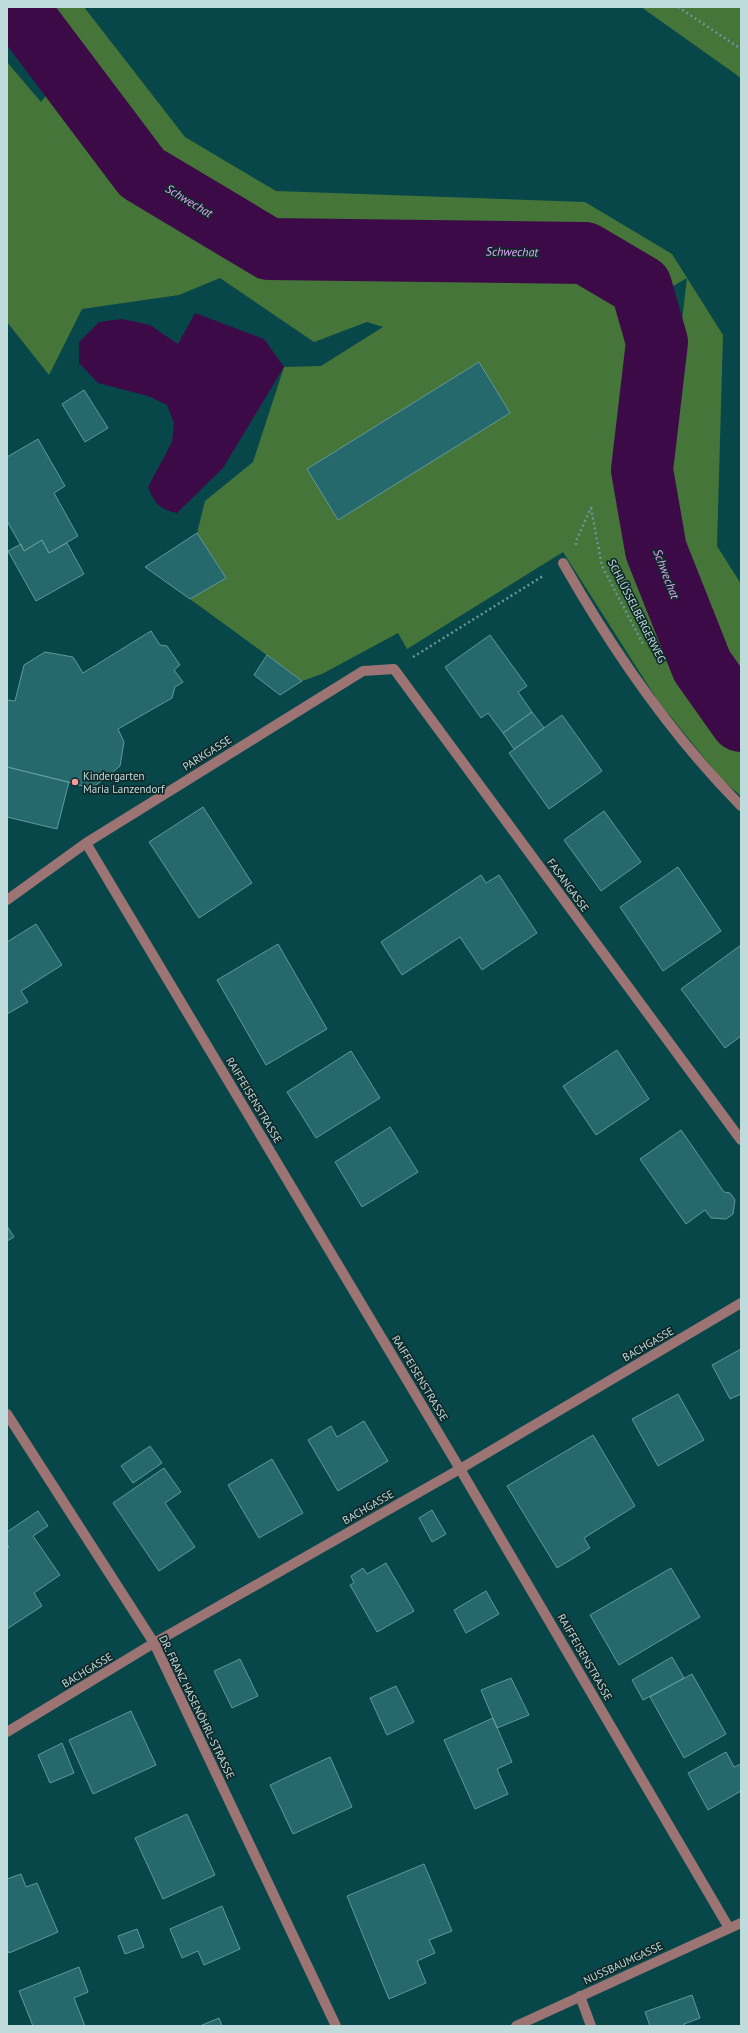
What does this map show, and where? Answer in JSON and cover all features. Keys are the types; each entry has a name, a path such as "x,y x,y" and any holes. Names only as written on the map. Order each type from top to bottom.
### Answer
{"street":[{"path":"563,563 581,595 657,710 715,779 741,806"},
{"name":"PARKGASSE","path":"7,900 86,843 363,670 394,669"},
{"name":"FASANGASSE","path":"394,669 741,1140"},
{"name":"RAIFFEISENSTRASSE","path":"86,843 460,1469 729,1928"},
{"name":"BACHGASSE","path":"7,1732 154,1643 460,1469 741,1303"},
{"name":"DR. FRANZ HASENÖHRL-STRASSE","path":"7,1414 154,1643 336,2026"},
{"name":"NUSSBAUMGASSE","path":"516,2026 741,1923"},
{"path":"580,1996 591,2026"}],"path":[{"path":"678,7 741,48"},
{"name":"SCHLÜSSELBERGERWEG","path":"576,549 576,541 591,508 602,566 647,652"},
{"path":"394,669 563,563"}],"green space":[{"path":"36,7 84,7 185,137 276,191 585,202 672,254 723,335 717,546 741,584 741,796 723,781 658,701 563,552 407,649 398,633 322,674 302,681 190,599 226,578 197,533 205,501 253,462 284,367 321,366 383,327 367,322 314,342 220,278 179,295 82,309 49,375 7,322 7,62 41,102 74,59","holes":["687,278 666,455 670,535 692,595 675,640 628,524 621,428 630,311"]},
{"path":"641,7 741,7 741,78"}],"shaded area":[{"path":"195,313 264,339 284,367 223,468 177,513 166,510 158,505 148,487 172,442 174,423 167,405 148,396 98,383 79,363 79,342 99,322 122,319 150,325 178,344"}],"building":[{"path":"479,362 510,413 338,520 307,469"},
{"path":"84,390 108,428 85,442 62,404"},
{"path":"38,439 65,486 54,493 78,536 49,553 42,540 24,551 7,521 7,457"},
{"path":"197,533 226,578 190,599 145,567"},
{"path":"42,540 49,553 67,543 84,574 36,601 8,551 21,544 24,551"},
{"path":"151,631 160,645 167,646 180,665 174,670 183,682 175,687 172,698 118,729 124,742 120,766 105,779 91,788 7,767 7,700 15,701 24,665 45,652 73,657 83,673"},
{"path":"490,635 527,686 518,692 532,712 503,733 488,713 481,718 445,667"},
{"path":"267,655 302,681 280,695 254,675"},
{"path":"532,712 544,728 514,749 503,733"},
{"path":"562,715 602,771 549,809 509,753"},
{"path":"7,767 69,782 57,829 7,817"},
{"path":"203,807 252,883 199,918 149,842"},
{"path":"604,811 641,862 601,891 564,840"},
{"path":"678,867 721,931 663,971 620,907"},
{"path":"481,875 486,883 499,875 537,933 482,970 460,937 402,975 381,942"},
{"path":"36,924 62,965 21,991 28,1002 7,1014 7,942"},
{"path":"278,944 327,1029 266,1065 217,980"},
{"path":"741,945 741,1036 725,1048 681,989"},
{"path":"617,1050 649,1099 596,1135 563,1086"},
{"path":"351,1051 380,1098 316,1138 287,1092"},
{"path":"390,1127 418,1172 362,1207 335,1162"},
{"path":"681,1130 724,1192 730,1193 735,1200 733,1214 726,1219 711,1218 705,1210 686,1224 640,1159"},
{"path":"7,1226 14,1237 7,1241"},
{"path":"741,1349 741,1394 730,1399 712,1365"},
{"path":"678,1394 704,1440 658,1466 632,1419"},
{"path":"364,1421 388,1461 338,1491 308,1440 331,1426 337,1437"},
{"path":"593,1435 635,1506 584,1538 590,1548 557,1568 507,1486"},
{"path":"150,1446 162,1463 133,1483 121,1466"},
{"path":"272,1459 303,1513 259,1538 228,1485"},
{"path":"164,1468 181,1492 165,1503 195,1547 159,1571 113,1503"},
{"path":"432,1510 446,1534 432,1542 419,1518"},
{"path":"38,1511 48,1526 33,1536 60,1575 34,1593 42,1606 7,1629 7,1548 9,1547 7,1544 7,1532"},
{"path":"386,1563 414,1611 377,1632 350,1585 354,1583 351,1576 363,1568 367,1574"},
{"path":"671,1568 700,1617 619,1665 590,1615"},
{"path":"486,1591 499,1614 466,1633 454,1610"},
{"path":"672,1657 684,1678 643,1700 632,1680"},
{"path":"240,1659 258,1696 232,1708 214,1671"},
{"path":"692,1674 726,1734 684,1758 650,1697"},
{"path":"511,1678 529,1715 497,1728 481,1690"},
{"path":"396,1686 414,1722 387,1735 370,1698"},
{"path":"131,1711 156,1765 93,1794 69,1740"},
{"path":"493,1718 512,1762 497,1769 508,1794 475,1809 444,1740"},
{"path":"62,1743 74,1773 50,1783 38,1755"},
{"path":"726,1752 734,1767 741,1764 741,1791 708,1810 688,1773"},
{"path":"330,1757 352,1807 293,1834 270,1785"},
{"path":"187,1814 215,1875 163,1899 135,1838"},
{"path":"424,1864 452,1931 429,1940 435,1953 417,1961 426,1983 389,1999 347,1896"},
{"path":"21,1874 26,1887 37,1883 58,1932 9,1953 7,1949 7,1879"},
{"path":"222,1906 240,1949 204,1965 198,1951 182,1958 170,1929"},
{"path":"137,1929 144,1947 125,1954 118,1936"},
{"path":"79,1967 88,1992 74,1998 85,2026 33,2026 19,1991"},
{"path":"692,1995 700,2018 684,2024 685,2026 650,2026 645,2012"},
{"path":"219,2018 222,2026 200,2026"}],"waterway":[{"name":"Schwechat","path":"17,7 142,173 269,249 585,253 641,286 657,342 642,470 656,550 702,666 741,721"}],"place":[{"name":"Kindergarten Maria Lanzendorf","path":"75,782"}]}
